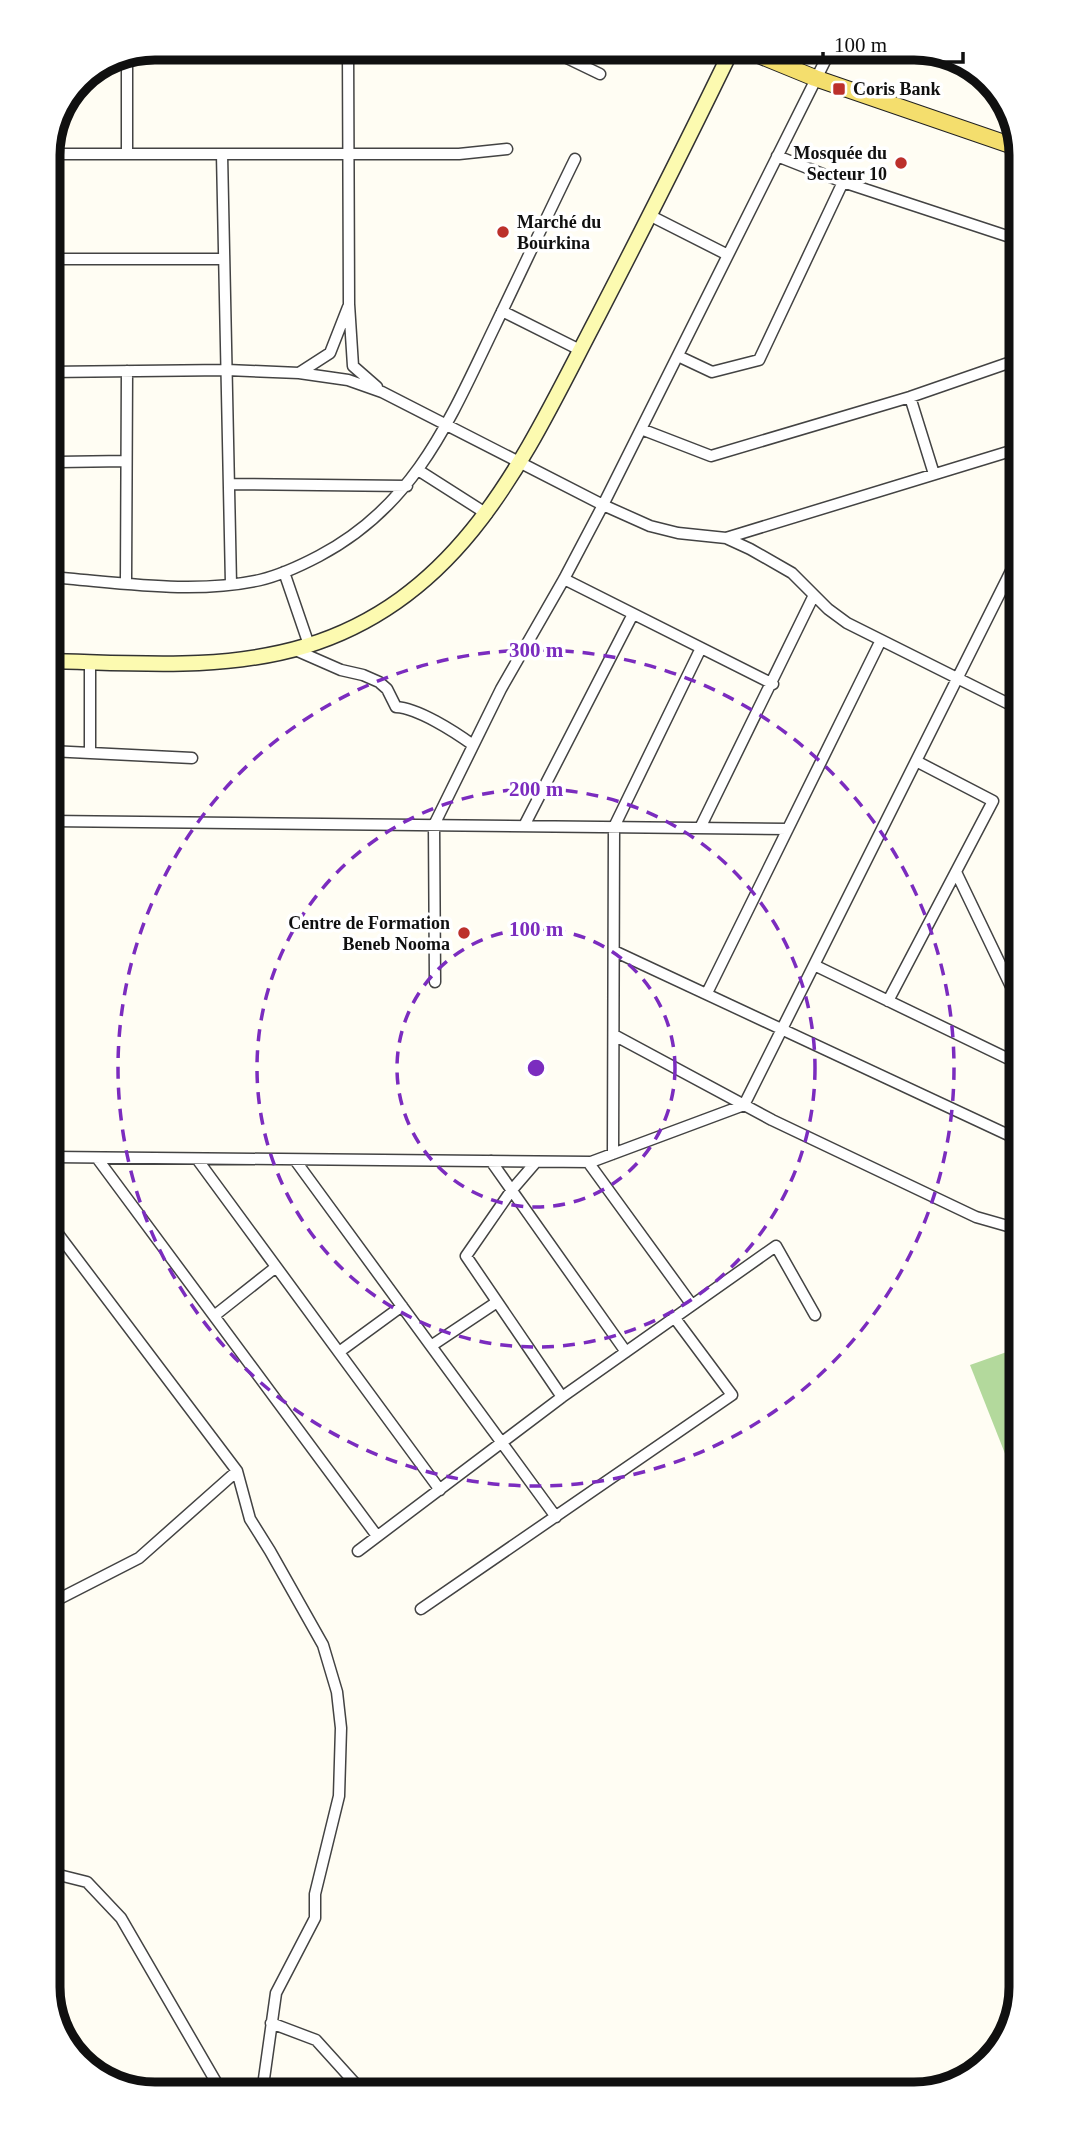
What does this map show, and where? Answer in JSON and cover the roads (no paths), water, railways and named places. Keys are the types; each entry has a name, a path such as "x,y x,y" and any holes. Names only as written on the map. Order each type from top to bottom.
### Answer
{"main road":[{"path":"771,60 815,78 1008,144"}],"street":[{"path":"348,60 349,304 353,366 382,392"},
{"path":"571,60 600,74"},
{"path":"60,661 197,664 234,661 309,645 354,626 392,604 451,556 486,514 521,463 650,216 727,60"},
{"path":"435,982 434,825 501,689 603,505 825,60"},
{"path":"127,64 127,154"},
{"path":"60,154 459,153 507,149"},
{"path":"222,154 231,583"},
{"path":"777,156 843,182 1009,237"},
{"path":"60,578 178,586 260,580 284,572 332,549 381,512 407,486 447,425 575,159"},
{"path":"678,356 712,372 759,360 843,182"},
{"path":"650,216 728,255"},
{"path":"60,259 224,259"},
{"path":"299,373 330,353 349,304"},
{"path":"502,311 580,351"},
{"path":"641,429 711,456 910,397 1009,363"},
{"path":"60,372 227,370 299,373 348,380 382,392 603,505 659,529 726,538 751,548 792,573 828,609 847,623 1009,704"},
{"path":"126,582 127,371"},
{"path":"910,397 934,474"},
{"path":"726,538 1009,452"},
{"path":"60,462 126,461"},
{"path":"418,470 486,514"},
{"path":"229,484 407,486"},
{"path":"284,572 309,645"},
{"path":"59,1157 588,1162 744,1105 1009,575"},
{"path":"564,579 773,684"},
{"path":"700,828 773,684 814,595"},
{"path":"524,826 633,614"},
{"path":"707,993 881,640"},
{"path":"613,1154 614,827 701,648"},
{"path":"293,649 341,670 379,682 387,690 396,707 418,712 473,745"},
{"path":"90,662 90,753"},
{"path":"60,751 192,758"},
{"path":"888,1000 993,801 916,761"},
{"path":"60,821 788,829"},
{"path":"956,872 1009,982"},
{"path":"614,951 1009,1135"},
{"path":"814,965 1009,1059"},
{"path":"614,1035 772,1120 976,1217 1009,1226"},
{"path":"97,1158 377,1536"},
{"path":"197,1159 440,1490"},
{"path":"295,1160 556,1517"},
{"path":"491,1161 626,1352"},
{"path":"536,1162 511,1191 466,1256 562,1398"},
{"path":"588,1162 692,1305"},
{"path":"59,1236 237,1471 250,1519 323,1645 337,1692 341,1728 339,1796 315,1894 315,1918 276,1993 263,2082"},
{"path":"358,1551 562,1398 776,1246 815,1315"},
{"path":"214,1316 276,1267"},
{"path":"431,1346 497,1302"},
{"path":"339,1352 402,1306"},
{"path":"421,1609 732,1395 674,1317"},
{"path":"59,1599 139,1558 237,1471"},
{"path":"59,1875 87,1882 121,1918 216,2082"},
{"path":"271,2023 316,2040 354,2082"}],"place":[{"name":"Coris Bank","path":"839,89"},
{"name":"Mosquée du Secteur 10","path":"901,163"},
{"name":"Marché du Bourkina","path":"503,232"},
{"name":"Centre de Formation Beneb Nooma","path":"464,933"}]}
